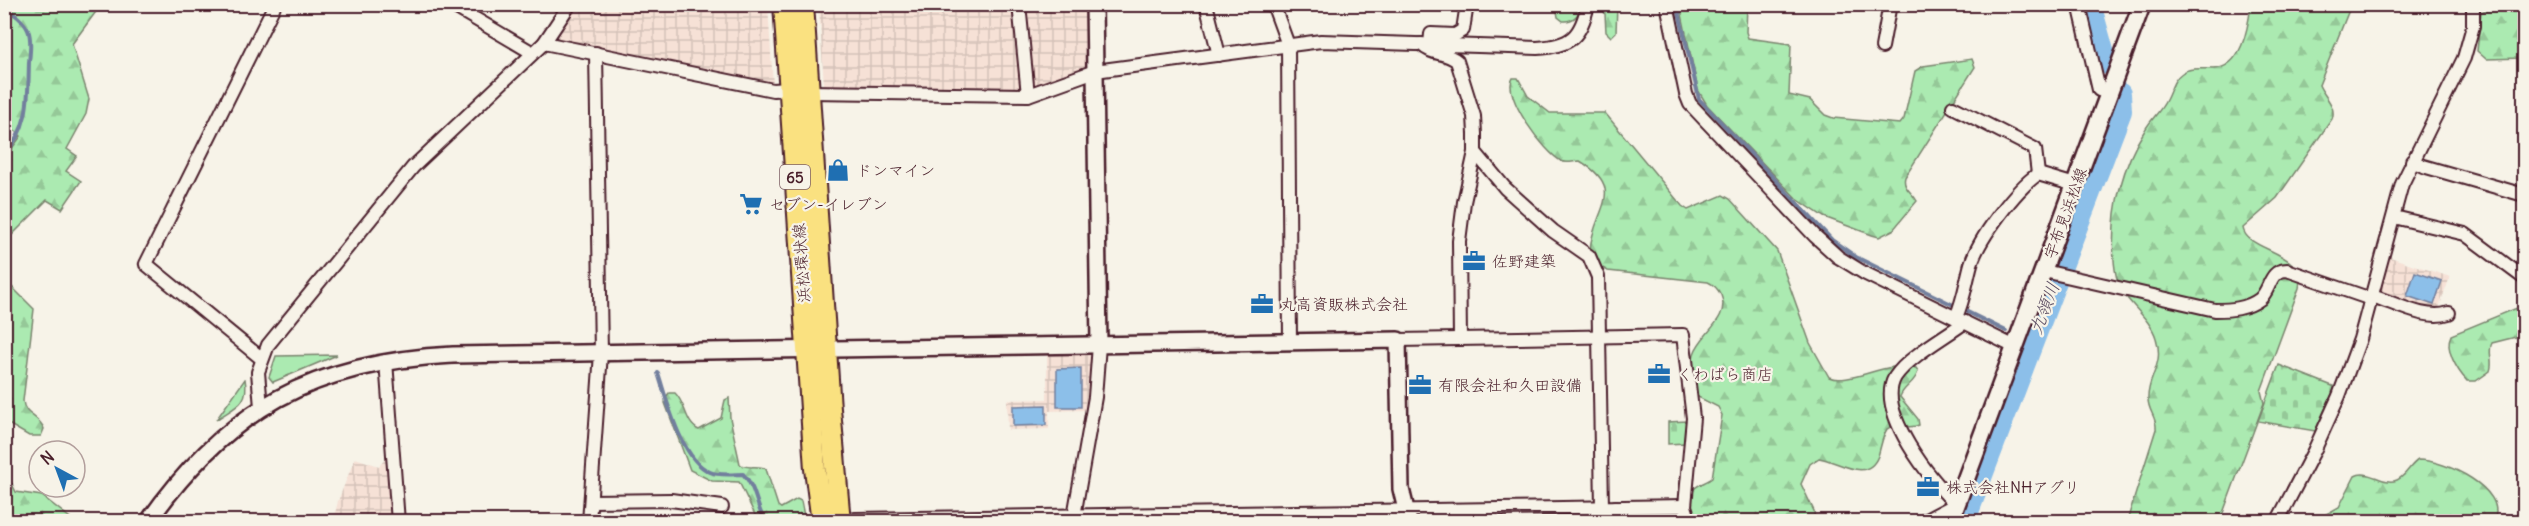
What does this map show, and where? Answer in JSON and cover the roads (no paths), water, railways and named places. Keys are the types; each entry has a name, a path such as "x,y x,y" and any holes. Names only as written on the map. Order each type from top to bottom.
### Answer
{"main road":[{"name":"浜松環状線","path":"784,4 789,89 816,349 840,521"},
{"name":"浜松環状線","path":"803,4 809,92 816,349 815,469 822,522"},
{"name":"宇布見浜松線","path":"1950,522 2015,347 2052,274 2075,185 2142,4"}],"street":[{"path":"261,358 146,264 275,4"},
{"path":"450,4 533,53"},
{"path":"261,407 258,387 261,358 268,345 413,167 544,43 570,4"},
{"path":"1019,4 1028,95"},
{"path":"1074,519 1095,398 1099,345 1094,4"},
{"path":"1206,4 1219,55"},
{"path":"1273,4 1288,45 1290,342"},
{"path":"1425,44 1431,34 1455,35 1463,30 1467,4"},
{"path":"809,92 1028,95 1095,71 1322,40 1556,47 1574,37 1580,29 1588,4"},
{"path":"1667,4 1686,94 1698,113 1838,257 1864,273 1960,314 2015,347"},
{"path":"1882,47 1890,4"},
{"path":"2079,4 2099,90 2109,93"},
{"path":"2277,522 2314,451 2339,396 2360,339 2402,184 2468,48 2473,26 2473,4"},
{"path":"544,43 773,90 789,89"},
{"path":"1425,44 1434,54 1452,56 1460,68 1474,116 1475,152 1464,202 1459,241 1460,339"},
{"path":"589,522 601,353 596,53"},
{"path":"1953,107 2035,149 2038,174"},
{"path":"1475,152 1505,188 1554,231 1588,256 1598,277 1602,507"},
{"path":"2412,161 2524,195"},
{"path":"1922,522 1956,504 1936,483 1912,450 1893,412 1890,390 1900,370 1960,314 1971,264 1983,239 2010,203 2038,174"},
{"path":"2038,174 2075,185"},
{"path":"2394,217 2465,234 2524,278"},
{"path":"2052,274 2215,310 2232,310 2259,299 2267,290 2275,273 2287,270 2428,315 2449,313"},
{"path":"148,522 197,458 224,434 261,407 322,378 386,361 453,355 1683,334 1693,418 1685,506 1690,522"},
{"path":"1398,340 1402,516"},
{"path":"386,361 398,522"},
{"path":"591,501 671,500 722,507"},
{"path":"840,521 1402,516 1602,507 1685,506"},
{"path":"1616,507 1616,522"}],"water":[{"path":"2415,272 2442,281 2434,305 2407,296"},
{"path":"1081,368 1081,407 1057,407 1057,369"},
{"path":"1046,405 1046,425 1013,426 1013,406"}],"waterway":[{"path":"1677,4 1699,99 1833,241 1856,257 2006,331"},
{"path":"2089,4 2105,62"},
{"path":"4,8 18,17 26,27 30,46 26,111 19,134 4,154"},
{"name":"九領川","path":"1963,522 2120,111 2119,94"},
{"path":"658,373 683,443 691,455 710,472 743,474 751,485 765,522"}],"place":[{"name":"ドンマイン","path":"838,170"},
{"name":"セブン-イレブン","path":"751,204"},
{"name":"佐野建築","path":"1474,261"},
{"name":"丸高資販株式会社","path":"1262,304"},
{"name":"くわばら商店","path":"1659,374"},
{"name":"有限会社和久田設備","path":"1420,385"},
{"name":"株式会社NHアグリ","path":"1928,487"}]}
